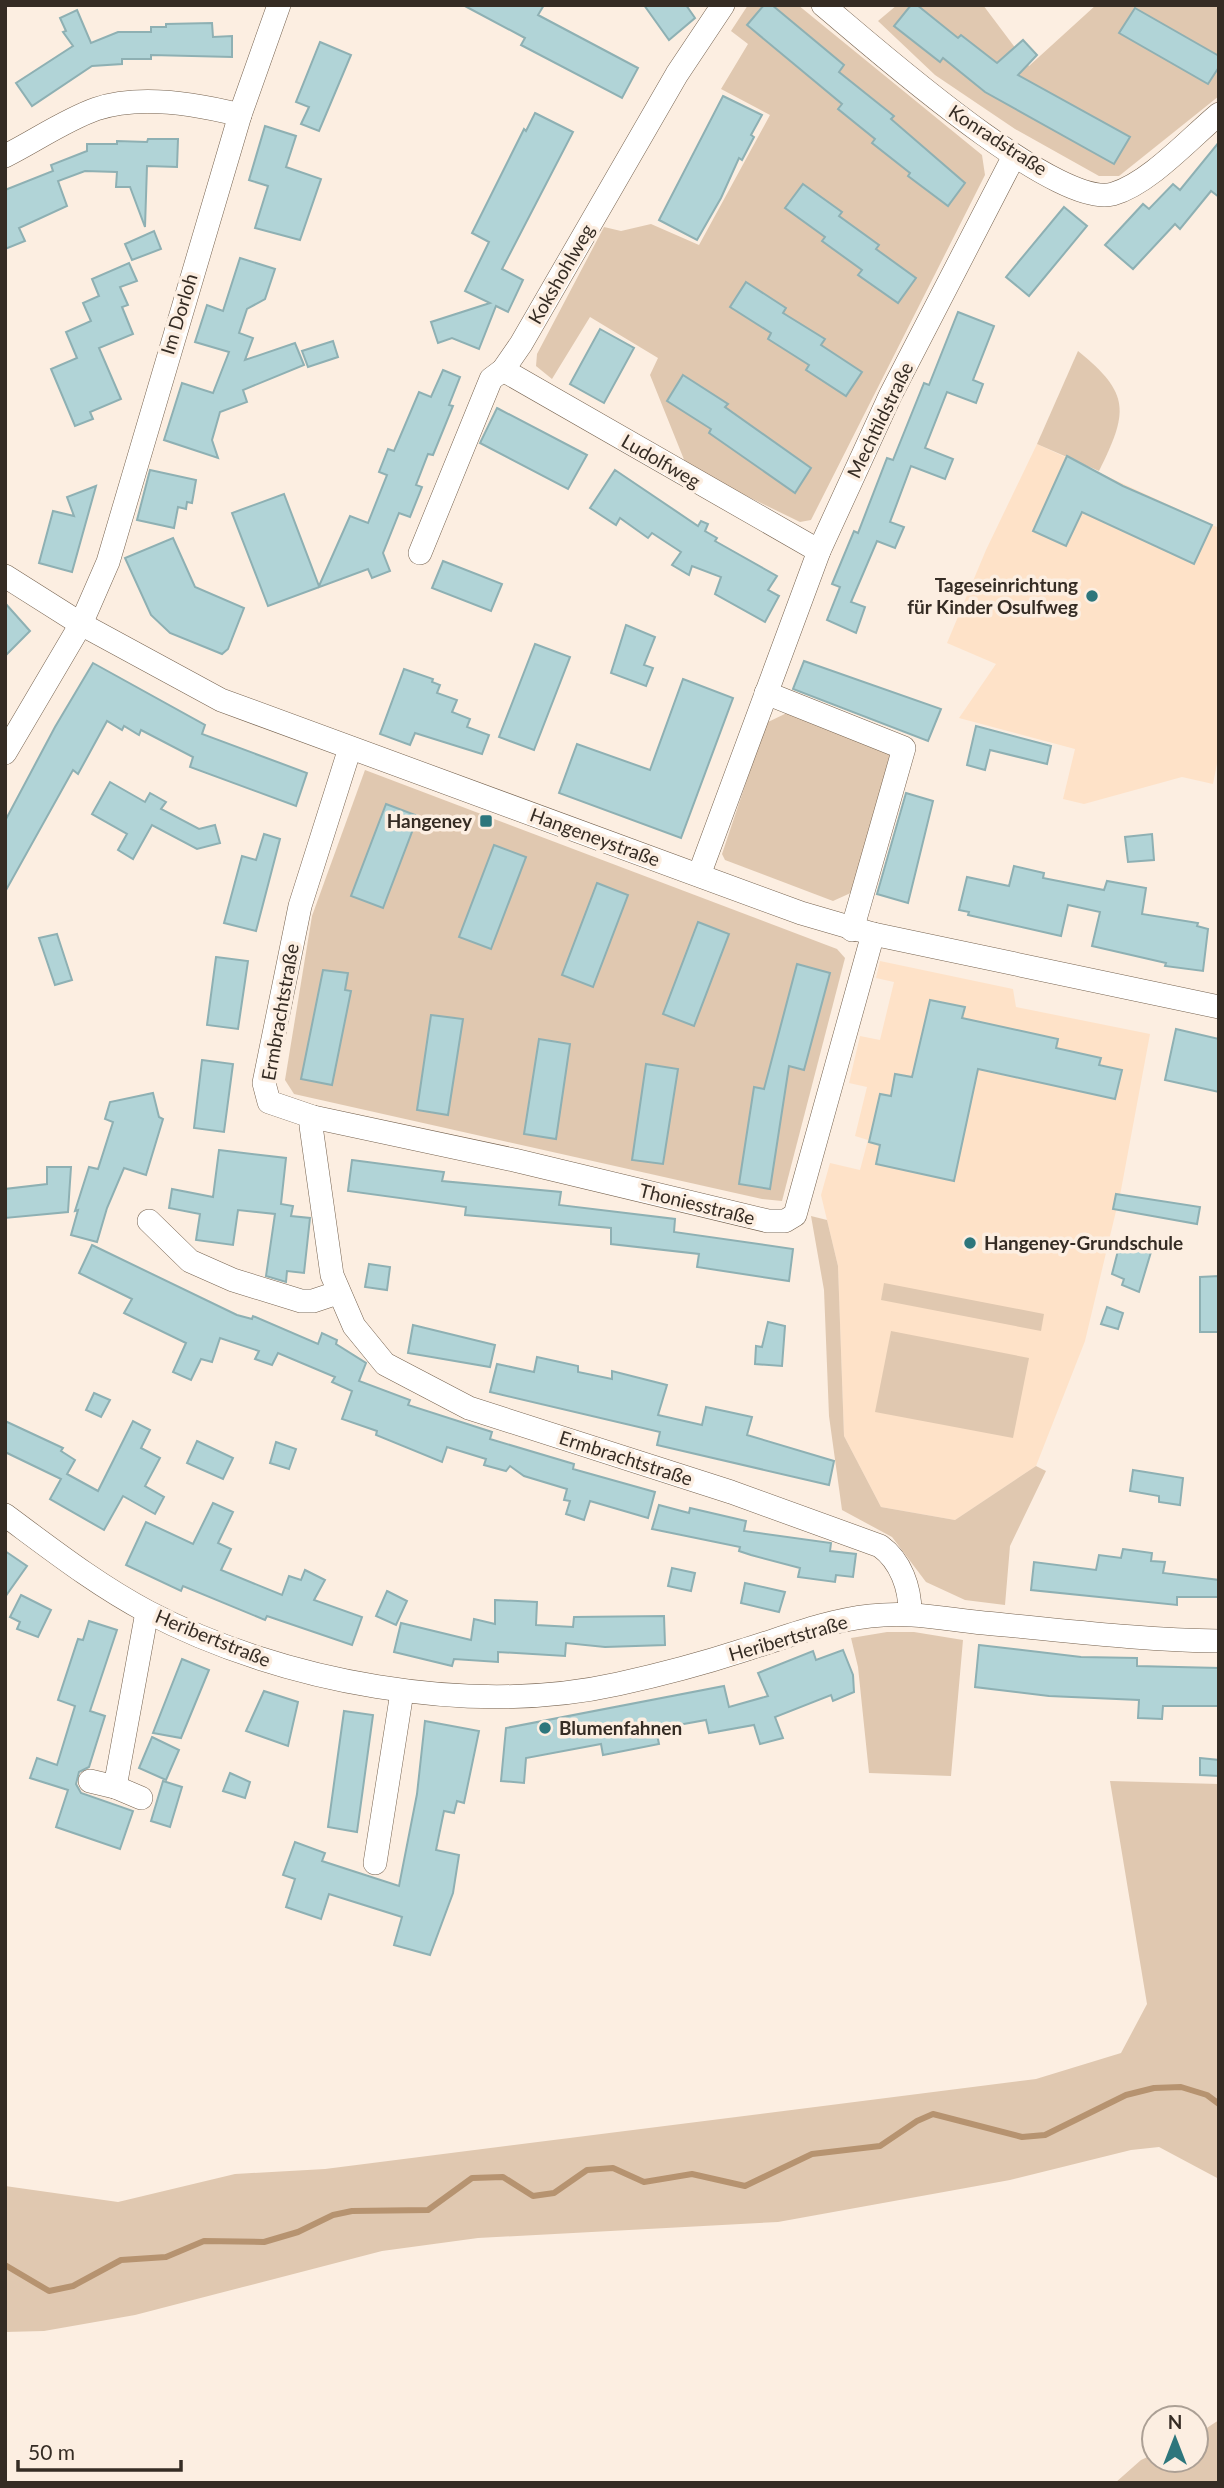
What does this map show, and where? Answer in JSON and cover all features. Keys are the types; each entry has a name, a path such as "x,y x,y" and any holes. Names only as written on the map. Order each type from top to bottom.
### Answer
{"street":[{"name":"Im Dorloh","path":"5,753 82,624 108,562 240,115 279,5"},
{"name":"Kokshohlweg","path":"420,553 491,379 503,370 677,74 723,5"},
{"name":"Konradstraße","path":"837,10 941,103 1014,156 1082,190 1107,195 1143,178 1219,114"},
{"path":"5,156 97,109 133,102 204,107 240,115"},
{"name":"Mechtildstraße","path":"699,875 819,551 885,406 1014,156"},
{"name":"Ludolfweg","path":"503,370 819,551"},
{"name":"Hangeneystraße","path":"5,576 82,624 221,700 699,875 863,932 1219,1007"},
{"path":"766,693 904,748 863,932"},
{"name":"Ermbrachtstraße","path":"350,748 300,906 264,1083 269,1102 313,1116 311,1126 331,1270 337,1293 354,1326 385,1364 469,1408 731,1492 880,1546 891,1554 910,1592 910,1612"},
{"name":"Thoniesstraße","path":"313,1116 514,1160 768,1221 785,1221 795,1215 863,932"},
{"path":"149,1221 191,1261 233,1280 301,1301 313,1301 337,1293"},
{"name":"Heribertstraße","path":"5,1515 93,1580 147,1612 244,1654 309,1673 402,1692 500,1695 562,1692 614,1685 740,1652 827,1623 910,1612 971,1622 1162,1640 1219,1641"},
{"name":"Heribertstraße","path":"115,1787 147,1612"},
{"path":"375,1863 402,1692"},
{"path":"90,1781 115,1787 141,1798"}],"shaded area":[{"path":"748,5 798,5 982,155 985,175 811,520 800,522 687,467 650,375 658,358 590,317 552,379 536,366 537,354 604,227 621,231 651,224 699,245 770,115 721,89 748,44 731,31"},
{"path":"897,5 983,5 1029,66 1096,5 1219,5 1219,96 1119,176 1099,176 1015,129 935,75 878,21"},
{"path":"1078,351 1108,380 1116,392 1119,405 1115,433 1099,471 1037,444"},
{"name":"Tageseinrichtung für Kinder Osulfweg","path":"1037,444 1219,528 1219,753 1213,784 1182,777 1084,804 1063,799 1075,749 959,718 996,664 947,643 986,550"},
{"path":"793,710 889,749 893,762 855,891 833,901 725,860 722,854 766,723"},
{"path":"365,770 837,949 845,958 782,1201 762,1199 294,1094 285,1080 312,916"},
{"name":"Hangeney-Grundschule","path":"880,961 1013,989 1016,1007 1150,1034 1121,1190 1085,1341 1036,1466 955,1520 881,1507 844,1436 838,1266 821,1195 830,1163 860,1170 868,1140 855,1136 867,1087 849,1083 860,1036 880,1040 894,982 876,978"},
{"path":"811,1216 827,1220 838,1266 844,1436 881,1507 955,1520 1036,1466 1046,1471 1010,1546 1005,1605 965,1600 926,1582 892,1537 842,1510 829,1416 824,1290"},
{"path":"884,1283 1044,1314 1041,1331 881,1300"},
{"path":"891,1331 1029,1358 1013,1438 875,1412"},
{"path":"887,1632 914,1632 963,1640 951,1776 869,1773 858,1667 851,1638"},
{"path":"1110,1781 1219,1784 1219,2179 1159,2147 1131,2150 1010,2180 778,2222 478,2238 382,2251 135,2315 44,2331 5,2332 5,2186 118,2202 235,2174 325,2169 1036,2079 1121,2053 1147,2004"},
{"path":"1219,2420 1219,2483 1115,2483 1140,2461 1140,2474 1210,2474 1210,2426"}],"building":[{"path":"463,5 544,5 538,15 638,68 622,98 521,45 525,38"},
{"path":"644,5 686,5 695,18 669,40"},
{"path":"764,5 772,5 844,65 839,72 894,116 891,119 965,183 948,206 908,176 910,173 872,143 875,139 838,109 842,104 747,25"},
{"path":"911,5 917,5 958,38 961,35 997,63 1023,40 1037,55 1018,75 1130,137 1114,164 985,92 943,58 940,62 894,26"},
{"path":"1135,8 1219,56 1219,67 1208,84 1119,33"},
{"path":"77,10 91,43 118,32 151,32 151,27 166,27 166,24 212,23 213,37 232,36 232,57 151,55 151,59 122,59 122,64 92,66 32,106 16,83 73,46 63,32 66,31 60,18"},
{"path":"320,42 351,55 319,131 301,124 309,107 296,102"},
{"path":"723,96 762,115 751,135 754,137 742,160 739,158 721,198 697,240 659,220"},
{"path":"535,113 573,132 502,269 523,280 508,312 496,306 479,349 452,338 438,343 431,322 490,303 465,291 489,242 472,233 524,129 526,131"},
{"path":"265,126 296,136 286,167 321,179 300,240 255,228 268,186 249,180"},
{"path":"148,139 178,139 177,167 147,166 145,227 130,187 116,187 117,172 85,171 58,181 67,206 19,228 25,241 5,249 5,190 53,171 51,165 87,151 87,144 147,142"},
{"path":"1219,142 1219,197 1211,191 1180,229 1175,224 1133,269 1105,245 1143,204 1149,209 1173,184 1180,190"},
{"path":"803,184 842,212 839,216 879,245 876,249 916,278 898,303 858,275 862,270 822,241 825,237 785,208"},
{"path":"1064,207 1087,226 1029,296 1006,277"},
{"path":"154,231 161,249 132,260 125,244"},
{"path":"240,258 275,269 265,299 247,309 239,333 253,338 245,360 295,343 304,365 243,390 247,402 220,412 212,440 218,458 164,440 182,383 213,393 229,352 195,342 207,305 223,311"},
{"path":"129,263 137,281 120,287 128,305 122,307 133,334 99,348 121,399 90,412 93,419 75,426 51,369 77,358 66,332 91,321 83,303 99,296 92,279"},
{"path":"746,282 786,308 783,313 825,339 821,345 862,372 846,396 806,370 809,365 768,339 771,333 730,307"},
{"path":"958,312 994,326 973,380 983,384 976,403 947,392 925,448 953,459 945,479 911,466 890,522 904,527 895,548 877,541 851,602 865,607 856,633 827,620 840,587 832,584 854,531 858,533 887,458 893,460 924,383 929,385"},
{"path":"600,329 634,348 604,403 570,384"},
{"path":"333,341 338,357 308,367 302,351"},
{"path":"443,370 460,377 449,405 453,406 433,455 428,454 416,485 422,487 410,517 399,513 383,553 390,571 372,578 368,569 268,606 232,513 284,494 319,586 350,516 368,523 387,475 379,472 388,449 394,451 419,392 431,397"},
{"path":"683,375 728,404 725,407 811,468 795,493 709,433 711,429 667,401"},
{"path":"497,408 587,455 568,489 480,443"},
{"path":"1067,456 1123,486 1212,525 1194,564 1082,512 1066,546 1033,531"},
{"path":"150,470 196,480 192,503 187,502 186,509 178,507 174,528 137,520"},
{"path":"615,470 698,526 701,521 708,524 705,531 717,538 715,541 777,576 768,590 779,596 765,622 715,594 721,577 692,566 689,575 672,565 681,552 652,533 648,538 620,518 616,525 590,508"},
{"path":"96,486 72,572 39,563 53,511 74,516 67,497"},
{"path":"173,538 195,587 244,608 228,649 222,654 170,633 151,615 125,558"},
{"path":"443,561 502,584 491,611 432,588"},
{"path":"5,603 30,631 5,656"},
{"path":"626,625 655,637 644,665 653,668 646,686 611,673"},
{"path":"535,644 570,657 534,750 499,737"},
{"path":"804,661 941,709 928,741 793,689"},
{"path":"93,663 205,725 202,734 307,773 296,806 190,767 193,757 141,730 139,735 124,726 122,730 107,721 78,774 73,770 5,892 5,821"},
{"path":"404,669 433,679 432,682 440,685 437,693 457,700 452,712 470,719 467,727 489,735 482,754 415,733 410,745 380,734"},
{"path":"683,679 733,698 681,838 559,793 577,744 650,770"},
{"path":"976,726 1051,746 1047,764 990,750 985,770 967,765"},
{"path":"110,782 145,802 150,793 166,802 161,809 199,829 215,825 220,843 197,849 152,825 133,859 118,850 127,834 92,814"},
{"path":"906,793 933,801 908,903 877,894"},
{"path":"386,804 418,816 383,908 351,896"},
{"path":"264,834 280,839 256,931 224,923 242,856 256,860"},
{"path":"1152,834 1154,860 1128,862 1125,837"},
{"path":"494,845 526,857 491,949 459,937"},
{"path":"1014,866 1044,873 1043,878 1104,890 1107,881 1146,888 1142,914 1198,923 1197,926 1208,929 1203,971 1165,966 1166,963 1092,946 1100,912 1068,905 1061,936 968,915 969,912 959,910 967,877 1009,886"},
{"path":"597,883 628,895 593,987 562,975"},
{"path":"698,922 729,934 694,1026 663,1014"},
{"path":"57,934 72,980 55,985 39,938"},
{"path":"216,957 248,961 238,1029 207,1025"},
{"path":"797,964 830,973 804,1070 789,1066 770,1189 739,1184 754,1087 764,1089"},
{"path":"323,970 348,973 345,990 351,991 332,1085 301,1079"},
{"path":"930,1000 965,1007 962,1018 1058,1039 1056,1048 1101,1058 1099,1065 1122,1070 1115,1099 978,1069 954,1181 876,1164 880,1145 869,1142 880,1094 891,1096 895,1074 912,1077"},
{"path":"431,1015 463,1019 448,1115 417,1110"},
{"path":"1176,1029 1219,1039 1219,1092 1165,1080"},
{"path":"539,1039 570,1044 556,1139 524,1134"},
{"path":"202,1060 233,1064 224,1132 194,1128"},
{"path":"646,1064 678,1069 663,1164 632,1160"},
{"path":"153,1093 159,1117 163,1119 146,1175 124,1168 107,1208 97,1242 71,1235 78,1210 75,1211 89,1167 98,1169 113,1122 105,1119 110,1102"},
{"path":"219,1150 286,1158 281,1204 293,1206 291,1216 310,1218 304,1273 287,1271 286,1282 266,1276 275,1214 238,1210 233,1245 196,1240 200,1214 169,1208 172,1189 213,1197"},
{"path":"352,1160 444,1172 442,1181 561,1192 559,1205 675,1219 674,1232 793,1249 789,1281 697,1267 699,1254 611,1244 611,1228 465,1215 466,1207 348,1191"},
{"path":"47,1167 71,1167 68,1212 5,1218 5,1189 47,1184"},
{"path":"1116,1194 1200,1207 1197,1224 1113,1209"},
{"path":"1120,1243 1151,1252 1139,1292 1122,1285 1124,1279 1112,1274"},
{"path":"92,1245 237,1315 252,1319 253,1316 318,1344 322,1333 337,1340 336,1344 366,1363 359,1381 410,1400 408,1405 492,1432 490,1439 574,1464 573,1469 655,1492 648,1518 590,1501 584,1520 566,1514 570,1501 564,1500 567,1489 524,1476 510,1466 506,1471 484,1465 486,1459 447,1447 442,1462 376,1435 377,1431 342,1419 352,1391 332,1382 335,1377 278,1353 272,1365 255,1359 259,1351 220,1338 212,1362 201,1359 191,1380 173,1372 186,1343 124,1313 132,1299 79,1273"},
{"path":"369,1264 390,1267 387,1290 365,1287"},
{"path":"1219,1276 1219,1332 1200,1332 1200,1277"},
{"path":"1107,1307 1123,1313 1118,1329 1101,1324"},
{"path":"768,1322 785,1326 782,1366 755,1364 756,1346 762,1347"},
{"path":"413,1325 495,1345 490,1367 408,1353"},
{"path":"537,1357 578,1366 578,1372 612,1379 612,1371 667,1385 658,1415 702,1425 706,1407 752,1417 747,1435 834,1461 829,1485 657,1445 660,1432 490,1392 497,1364 534,1372"},
{"path":"94,1393 110,1400 101,1417 86,1410"},
{"path":"5,1421 63,1448 61,1451 75,1460 67,1474 98,1491 133,1421 150,1430 141,1448 160,1458 145,1486 164,1497 155,1514 123,1496 104,1530 50,1499 61,1479 5,1452"},
{"path":"197,1441 233,1458 223,1479 187,1463"},
{"path":"276,1442 296,1449 289,1469 270,1463"},
{"path":"1133,1470 1183,1478 1180,1505 1159,1502 1159,1496 1130,1491"},
{"path":"213,1503 233,1512 218,1543 231,1549 221,1570 282,1595 289,1576 301,1580 305,1570 325,1580 314,1600 362,1617 352,1645 267,1616 265,1620 183,1586 181,1591 126,1565 146,1522 193,1544"},
{"path":"659,1505 689,1513 690,1508 746,1521 744,1531 831,1543 830,1551 856,1554 853,1577 836,1575 835,1582 798,1577 800,1568 739,1551 740,1547 652,1529"},
{"path":"1123,1549 1152,1553 1151,1561 1165,1562 1163,1573 1219,1580 1219,1597 1177,1597 1177,1605 1031,1590 1034,1562 1096,1570 1099,1555 1121,1558"},
{"path":"5,1551 27,1566 5,1597"},
{"path":"672,1568 695,1573 691,1591 668,1586"},
{"path":"745,1583 785,1592 779,1612 741,1603"},
{"path":"387,1591 407,1601 396,1625 376,1616"},
{"path":"21,1595 51,1610 38,1637 17,1629 20,1622 10,1617"},
{"path":"495,1600 537,1602 536,1625 573,1627 574,1617 664,1616 665,1645 605,1647 566,1643 565,1656 498,1652 498,1662 454,1659 452,1666 394,1652 401,1623 471,1640 474,1619 495,1624"},
{"path":"89,1621 117,1630 90,1711 105,1716 89,1767 79,1772 76,1784 81,1793 133,1811 120,1849 56,1827 68,1790 30,1778 37,1758 57,1765 75,1706 58,1700 78,1639 83,1640"},
{"path":"979,1645 1081,1657 1137,1658 1137,1666 1219,1668 1219,1706 1163,1706 1162,1719 1138,1718 1139,1700 1049,1696 975,1687"},
{"path":"843,1650 853,1675 854,1692 833,1701 831,1695 775,1717 783,1738 760,1744 754,1725 709,1733 706,1720 656,1729 659,1744 603,1755 601,1744 526,1758 524,1783 501,1781 506,1728 724,1686 729,1707 768,1696 758,1673 813,1651 816,1660"},
{"path":"182,1659 209,1670 181,1738 153,1733"},
{"path":"264,1691 298,1702 288,1746 246,1731"},
{"path":"344,1711 373,1715 357,1832 328,1827"},
{"path":"425,1721 479,1731 464,1803 457,1801 454,1813 444,1811 436,1850 459,1855 453,1893 430,1955 394,1945 402,1917 329,1894 321,1919 286,1907 295,1879 283,1875 295,1842 325,1853 322,1861 399,1886 417,1794"},
{"path":"152,1737 179,1750 166,1780 139,1768"},
{"path":"1200,1758 1219,1760 1219,1776 1200,1775"},
{"path":"230,1773 250,1782 245,1798 223,1791"},
{"path":"163,1781 182,1787 170,1827 151,1821"}],"waterway":[{"path":"5,2265 49,2291 73,2286 121,2260 166,2257 204,2241 264,2242 298,2232 333,2215 352,2211 428,2210 472,2178 503,2177 533,2196 554,2193 587,2170 613,2168 644,2182 692,2174 745,2186 812,2154 880,2146 917,2121 933,2114 1022,2137 1045,2135 1126,2095 1154,2088 1181,2087 1207,2095 1219,2104"}],"place":[{"name":"Tageseinrichtung für Kinder Osulfweg","path":"1092,596"},
{"name":"Hangeney","path":"486,821"},
{"name":"Hangeney-Grundschule","path":"970,1243"},
{"name":"Blumenfahnen","path":"545,1728"}]}
